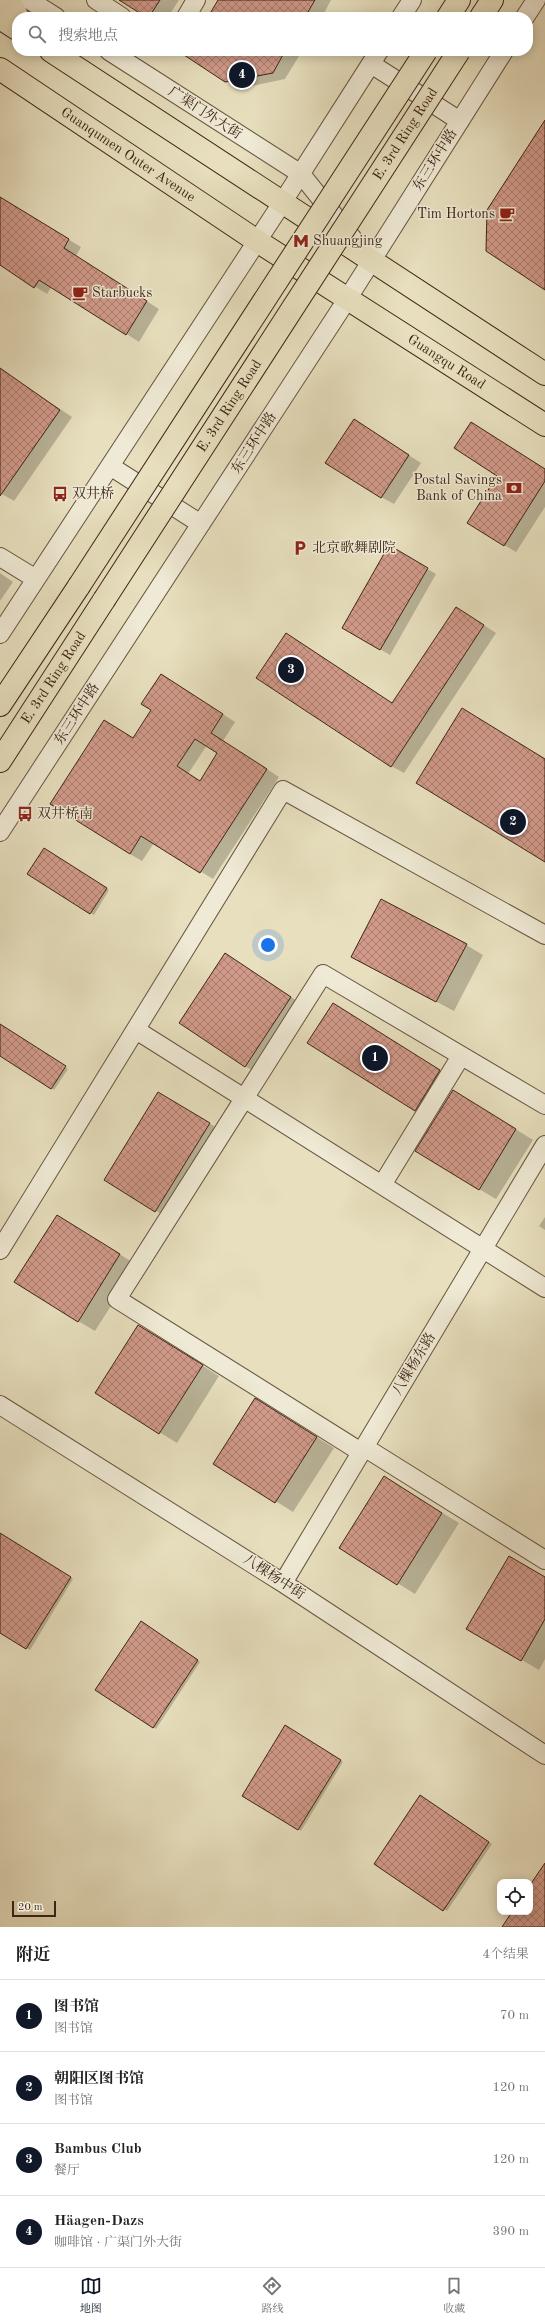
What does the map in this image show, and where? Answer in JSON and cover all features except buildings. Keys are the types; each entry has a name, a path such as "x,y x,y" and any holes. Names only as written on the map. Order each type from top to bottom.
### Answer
{"main road":[{"path":"8,0 15,12"},
{"path":"451,12 459,0"},
{"path":"484,12 492,0"},
{"path":"0,18 12,26"},
{"path":"58,56 371,262 545,374"},
{"name":"E. 3rd Ring Road","path":"0,705 79,586 423,56"},
{"name":"E. 3rd Ring Road","path":"0,761 456,56"},
{"name":"Guanqumen Outer Avenue","path":"0,69 257,241 348,298"},
{"name":"Guangqu Road","path":"348,298 545,425"}],"street":[{"path":"29,0 48,12"},
{"path":"96,0 114,12"},
{"path":"189,12 196,0"},
{"path":"404,12 412,0"},
{"path":"528,12 536,0"},
{"name":"广渠门外大街","path":"117,56 300,174 371,262"},
{"name":"东三环中路","path":"0,832 348,298 501,56"},
{"path":"0,634 282,203 375,57 460,121"},
{"path":"110,466 201,524"},
{"path":"0,557 36,579"},
{"path":"0,1250 283,790 545,935"},
{"path":"545,1105 323,974 117,1299 545,1560"},
{"path":"136,1030 545,1288"},
{"path":"382,1186 461,1056"},
{"name":"八棵杨东路","path":"283,1582 545,1145"},
{"name":"八棵杨中街","path":"0,1405 283,1582 545,1755"}],"place":[{"name":"Häagen-Dazs","path":"242,75"},
{"name":"Tim Hortons","path":"507,214"},
{"name":"Shuangjing","path":"301,241"},
{"name":"Starbucks","path":"80,293"},
{"name":"Postal Savings Bank of China","path":"514,488"},
{"name":"双井桥","path":"60,494"},
{"name":"北京歌舞剧院","path":"300,548"},
{"name":"Bambus Club","path":"291,670"},
{"name":"双井桥南","path":"25,814"},
{"name":"朝阳区图书馆","path":"513,822"},
{"name":"图书馆","path":"375,1058"}]}
